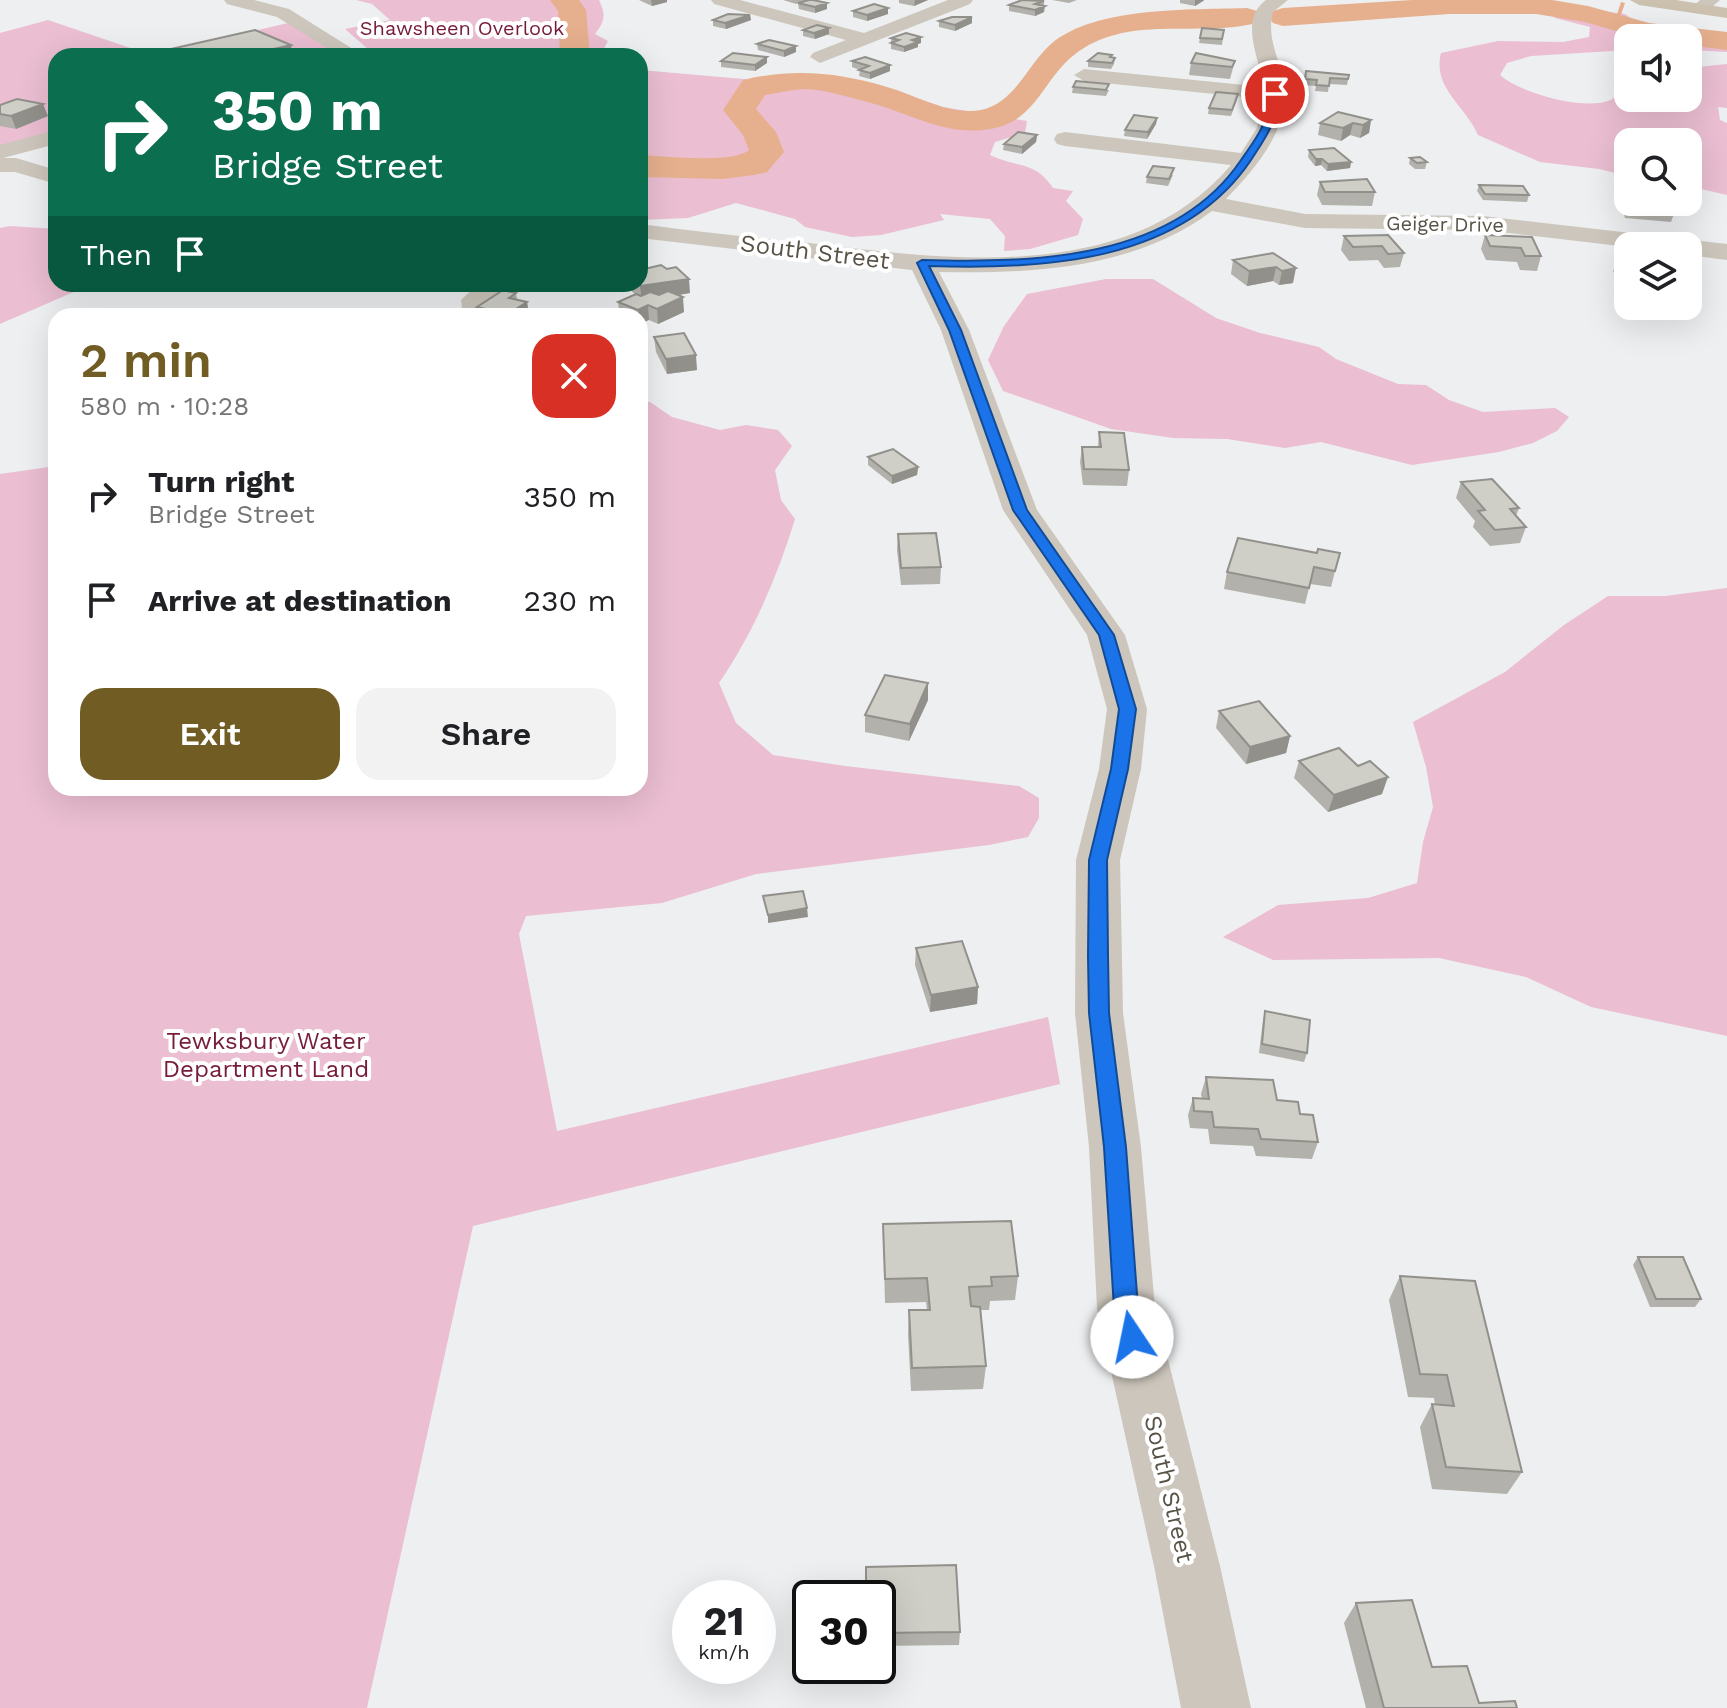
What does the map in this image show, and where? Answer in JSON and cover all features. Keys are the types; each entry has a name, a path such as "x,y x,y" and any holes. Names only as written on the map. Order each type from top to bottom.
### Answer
{"main road":[{"path":"1639,0 1705,4 1727,13"}],"street":[{"path":"233,0 283,13 342,48"},
{"path":"720,0 864,39"},
{"path":"820,57 964,0"},
{"path":"922,263 1020,264 1106,251 1179,223 1208,203 1229,185 1270,124 1275,94 1262,32 1262,15 1267,1"},
{"path":"284,34 312,28"},
{"path":"1084,75 1275,94"},
{"path":"0,152 48,139"},
{"path":"1065,139 1246,160"},
{"path":"0,165 16,165 48,175"},
{"name":"Geiger Drive","path":"1208,203 1305,221 1483,223 1614,238"},
{"name":"South Street","path":"648,232 922,263 955,330 1020,510 1106,635 1127,709 1120,769 1098,860 1099,1013 1115,1147 1126,1308 1187,1566 1216,1708"},
{"path":"1702,249 1727,252"},
{"path":"474,308 475,300 484,292"}],"green space":[{"name":"Shawsheen Overlook","path":"356,0 599,0 603,18 595,34 608,41 604,48 367,48 345,29 390,20 372,4"},
{"path":"1540,2 1625,14 1649,24 1614,24 1614,51 1531,56 1507,63 1500,75 1522,88 1552,98 1597,103 1614,97 1614,112 1702,112 1702,67 1727,64 1727,108 1718,107 1720,120 1727,123 1727,195 1702,189 1702,128 1614,128 1614,173 1540,162 1478,135 1441,76 1441,53 1498,41 1563,42 1589,37 1590,27 1555,18"},
{"path":"48,20 130,48 48,48 48,139 0,151 0,33"},
{"path":"292,22 329,48 181,48"},
{"path":"1702,31 1727,34 1727,52 1702,51"},
{"path":"648,71 768,81 836,81 908,95 943,107 1027,121 1025,133 995,142 990,155 1033,169 1053,188 1073,191 1066,201 1083,219 1078,235 1030,249 1004,251 1005,236 990,219 940,214 944,220 881,235 852,237 805,227 795,219 736,203 688,218 648,220"},
{"path":"0,228 48,228 48,292 74,292 0,324"},
{"path":"1106,279 1153,279 1216,318 1260,333 1319,347 1336,359 1398,384 1426,385 1449,400 1483,412 1555,408 1569,417 1557,431 1533,443 1499,452 1412,465 1321,442 1285,448 1227,439 1173,438 1111,429 1003,391 988,360 1004,326 1027,294"},
{"name":"Tewksbury Water Department Land","path":"648,402 672,417 720,430 746,425 778,430 792,446 775,470 781,500 795,519 763,604 743,645 719,683 736,723 773,755 1019,786 1039,798 1039,818 1028,837 989,845 756,874 662,903 526,916 519,934 557,1131 1048,1017 1060,1084 473,1226 367,1708 0,1708 0,474 48,467 48,796 648,796"},
{"path":"1727,588 1727,1036 1591,1007 1526,977 1439,958 1273,960 1223,937 1278,905 1368,898 1417,883 1423,842 1433,807 1413,722 1505,672 1564,625 1608,596 1665,596"}],"building":[{"path":"809,0 827,3 815,7 798,3"},
{"path":"1022,0 1044,1 1035,4 1045,6 1035,10 1009,5"},
{"path":"874,4 888,8 867,15 853,11"},
{"path":"728,14 750,15 725,23 713,20"},
{"path":"952,17 972,17 955,25 939,21"},
{"path":"817,25 829,28 814,33 803,30"},
{"path":"1202,28 1224,30 1222,39 1200,38"},
{"path":"255,30 291,45 278,48 175,48"},
{"path":"906,33 921,37 912,40 918,42 904,47 891,43 899,40 891,38"},
{"path":"769,40 796,46 784,51 757,44"},
{"path":"733,53 767,57 755,65 721,61"},
{"path":"1098,53 1115,58 1112,63 1088,61"},
{"path":"1196,53 1235,61 1232,67 1191,63"},
{"path":"865,57 890,65 870,73 859,70 869,66 852,61"},
{"path":"1306,71 1349,75 1348,79 1330,78 1329,86 1316,85 1317,80 1305,79"},
{"path":"1076,81 1109,84 1106,90 1073,87"},
{"path":"1216,92 1238,94 1232,110 1209,108"},
{"path":"17,99 43,104 11,116 0,114 0,105"},
{"path":"1338,112 1371,120 1363,125 1353,123 1343,128 1320,123"},
{"path":"1134,115 1157,118 1148,132 1125,130"},
{"path":"1018,132 1037,135 1022,147 1004,144"},
{"path":"1334,148 1351,162 1328,164 1316,159 1309,150"},
{"path":"1420,157 1427,162 1417,163 1410,158"},
{"path":"1153,166 1174,168 1169,179 1147,177"},
{"path":"1367,179 1375,192 1325,192 1320,182"},
{"path":"1479,185 1523,186 1529,195 1485,194"},
{"path":"1388,235 1404,253 1388,254 1382,246 1353,247 1344,236"},
{"path":"1485,235 1532,237 1541,256 1525,256 1521,248 1490,246"},
{"path":"1273,253 1296,268 1249,271 1233,260"},
{"path":"661,265 667,269 676,267 689,279 648,285 648,268"},
{"path":"668,291 683,297 657,309 648,305 633,308 618,302 636,294 641,296 650,292 659,295"},
{"path":"500,292 516,293 509,298 527,302 518,308 477,307"},
{"path":"684,333 696,355 666,359 654,337"},
{"path":"1099,432 1124,433 1129,470 1084,469 1082,447 1101,447"},
{"path":"893,449 918,467 892,476 868,457"},
{"path":"1492,479 1519,508 1510,509 1526,527 1495,530 1478,511 1485,510 1461,482"},
{"path":"936,533 941,567 901,568 898,534"},
{"path":"1238,538 1317,553 1318,549 1340,553 1335,571 1314,567 1309,588 1227,572"},
{"path":"885,675 928,683 910,724 865,715"},
{"path":"1259,701 1290,736 1250,747 1219,711"},
{"path":"1339,748 1358,766 1370,761 1388,777 1334,795 1299,761"},
{"path":"803,891 807,908 768,915 763,896"},
{"path":"962,941 978,987 931,995 916,948"},
{"path":"1265,1011 1310,1020 1307,1053 1262,1044"},
{"path":"1206,1077 1273,1080 1277,1100 1298,1102 1300,1114 1313,1115 1318,1142 1261,1139 1258,1129 1214,1127 1212,1112 1194,1111 1193,1098 1209,1099"},
{"path":"1011,1221 1018,1276 991,1277 992,1286 969,1287 971,1306 980,1307 986,1366 912,1368 909,1310 930,1310 927,1278 885,1279 883,1224"},
{"path":"1638,1257 1683,1257 1701,1299 1656,1299"},
{"path":"1400,1276 1475,1281 1522,1472 1446,1467 1432,1404 1454,1406 1447,1375 1420,1374"},
{"path":"956,1565 960,1632 896,1633 896,1580 866,1580 866,1567"},
{"path":"1412,1600 1432,1667 1467,1666 1479,1703 1515,1701 1517,1708 1384,1708 1356,1603"}],"waterway":[{"path":"564,0 572,10 574,48"},
{"path":"1616,23 1623,3"},
{"path":"1283,17 1449,6 1536,6 1588,14 1647,31 1727,41"},
{"path":"648,166 723,168 754,164 767,152 759,132 739,110 754,87 807,80 877,94 939,117 987,120 1019,103 1063,49 1096,32 1137,21 1247,17"}],"route":[{"path":"1132,1337 1126,1308 1115,1147 1099,1013 1098,956 1098,860 1120,769 1127,709 1106,635 1020,510 955,330 922,263 995,265 1070,258 1141,240 1179,223 1229,185 1270,124 1275,94"}]}
